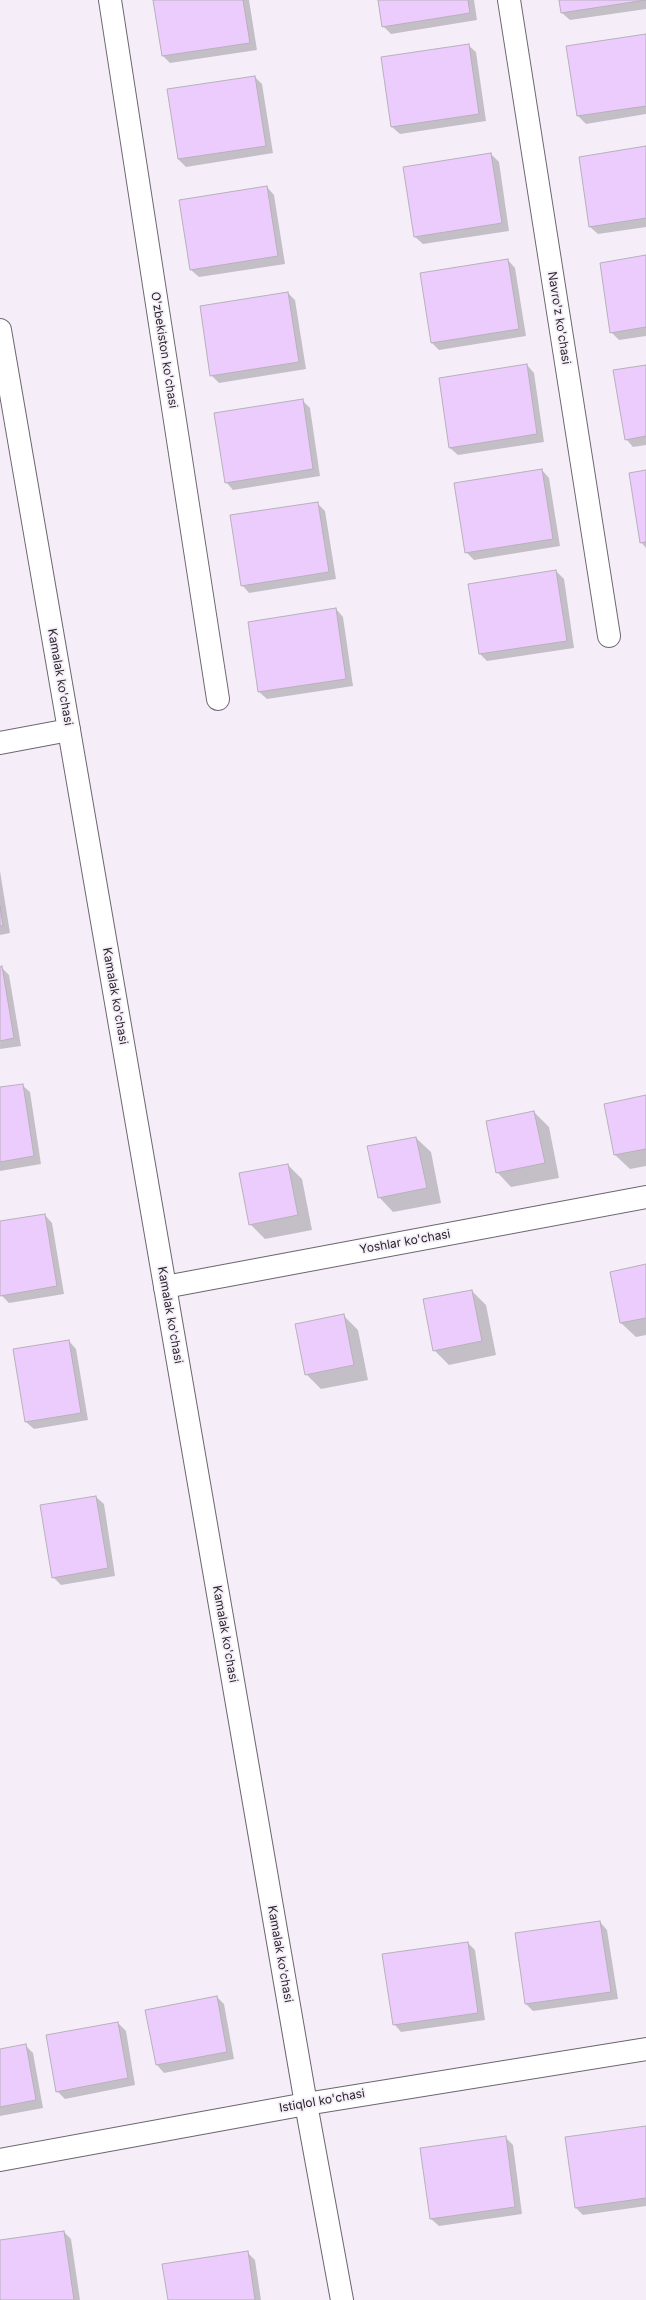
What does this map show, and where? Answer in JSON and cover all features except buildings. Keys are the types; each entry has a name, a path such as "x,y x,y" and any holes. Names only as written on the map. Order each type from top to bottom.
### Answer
{"street":[{"name":"O'zbekiston ko'chasi","path":"110,0 218,699"},
{"name":"Navro'z ko'chasi","path":"510,0 609,636"},
{"name":"Kamalak ko'chasi","path":"0,330 306,2104 342,2300"},
{"path":"0,743 69,730"},
{"name":"Yoshlar ko'chasi","path":"164,1286 646,1197"},
{"name":"Istiqlol ko'chasi","path":"0,2160 306,2104 646,2049"}]}
